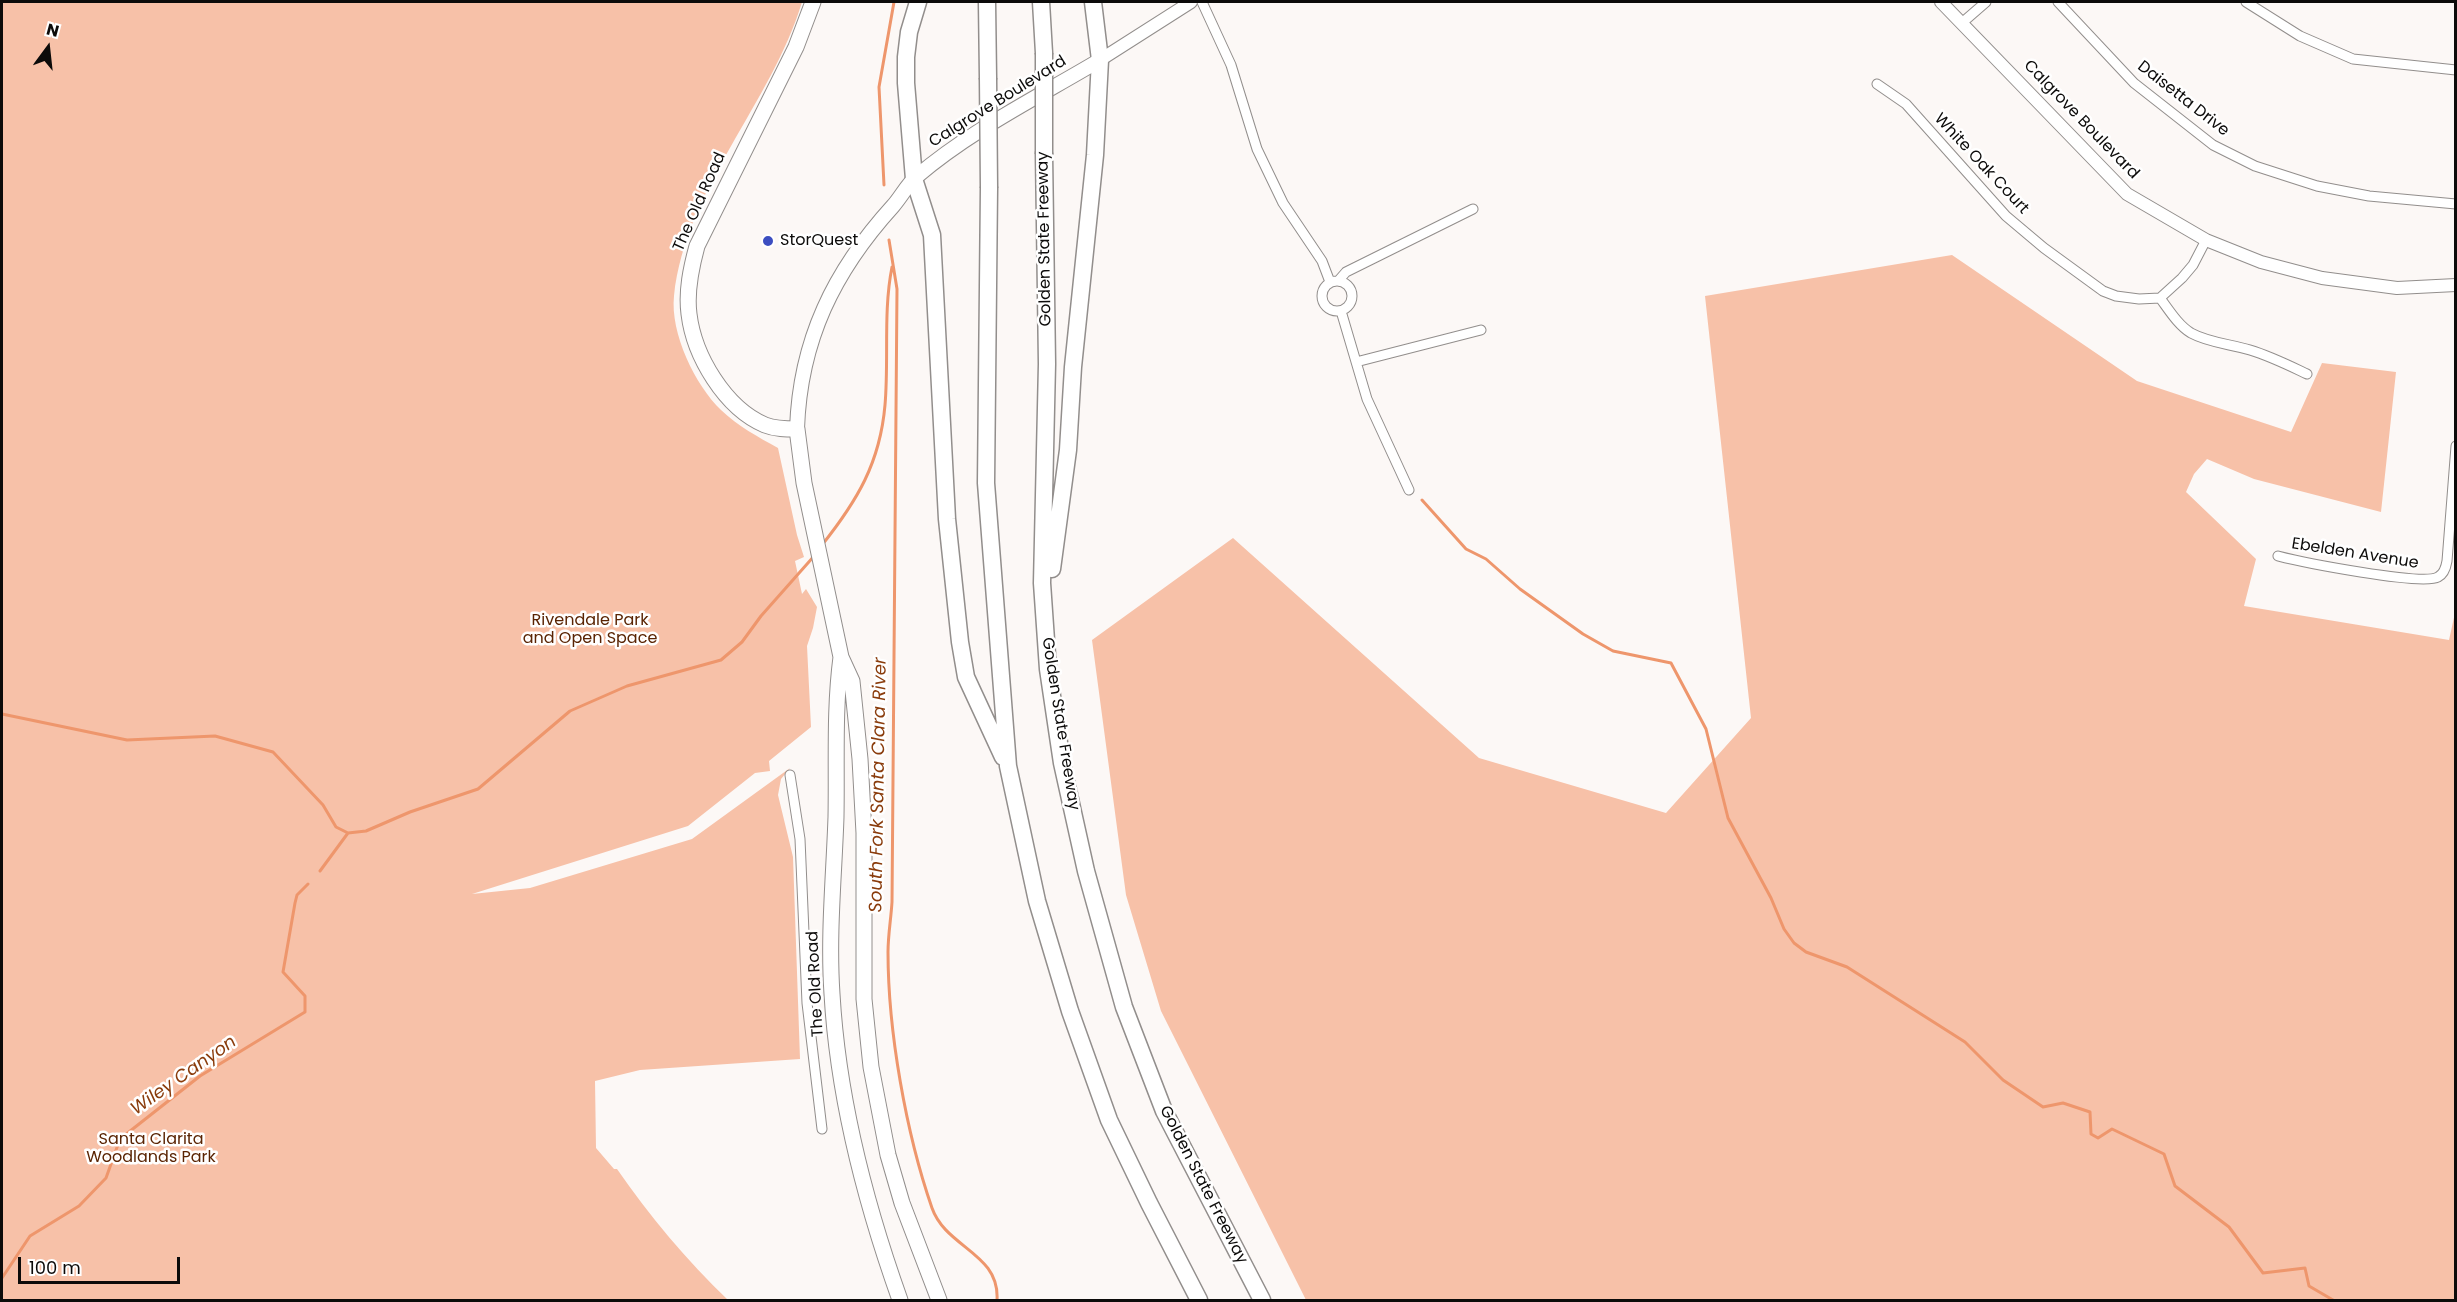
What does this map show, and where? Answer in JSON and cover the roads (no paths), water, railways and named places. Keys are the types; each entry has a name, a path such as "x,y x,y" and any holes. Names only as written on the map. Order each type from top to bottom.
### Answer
{"highway":[{"path":"918,2 909,32 906,57 914,179 932,235 947,519 960,642 966,677 1008,766"},
{"path":"987,2 989,188 986,483 1008,766 1037,902 1109,1120 1199,1300"},
{"name":"Golden State Freeway","path":"1041,2 1044,53 1047,364 1042,583 1048,669 1062,763 1086,871 1124,1007 1164,1111 1262,1300"},
{"path":"1045,620 1068,450 1073,367 1095,155 1100,60 1093,2"}],"main road":[{"name":"The Old Road","path":"797,429 776,429 755,420 715,382 701,358 694,336 689,314 689,294 690,269 697,246 796,47 813,2"},
{"name":"Calgrove Boulevard","path":"797,429 798,404 805,363 815,327 828,297 862,242 914,179 971,137 1100,60"},
{"path":"797,429 811,520 841,657 852,681 861,759 864,833 864,999 871,1067 888,1155 902,1203 939,1300"},
{"name":"The Old Road","path":"841,657 837,686 835,852 830,934 832,996 857,1161 870,1211 900,1300"}],"street":[{"name":"Calgrove Boulevard","path":"1100,60 1191,2"},
{"path":"1202,2 1231,65 1257,148 1283,203 1335,281 1349,287 1352,298 1346,309 1341,311 1329,309 1322,300 1323,288 1335,281 1346,272 1473,209"},
{"name":"Calgrove Boulevard","path":"1941,2 2127,194 2206,240 2261,262 2322,278 2397,288 2456,285"},
{"path":"1962,22 1986,2"},
{"name":"Daisetta Drive","path":"2058,2 2134,83 2213,145 2255,166 2317,186 2369,196 2456,204"},
{"path":"2246,2 2300,36 2353,60 2456,70"},
{"name":"White Oak Court","path":"1877,84 1906,104 2006,216 2044,248 2103,291 2116,296 2139,299 2160,298"},
{"path":"2206,240 2182,278 2160,298 2190,332 2205,339 2266,355 2307,374"},
{"path":"1341,311 1374,416 1409,490"},
{"path":"1356,362 1481,330"},
{"name":"Ebelden Avenue","path":"2278,556 2308,564 2418,579 2437,578 2442,574 2447,561 2456,446"},
{"path":"790,775 800,839 807,1003 822,1129"}],"waterway":[{"name":"South Fork Santa Clara River","path":"884,185 879,87 894,2"},
{"name":"South Fork Santa Clara River","path":"889,240 897,289 892,902 888,939 891,1015 907,1115 932,1208 948,1233 990,1271 996,1284 997,1300"},
{"path":"822,545 856,497 878,445 885,405 887,318 892,267"},
{"path":"1422,500 1466,549 1486,559 1520,589 1583,634 1613,651 1671,663 1706,729 1728,818 1771,898 1784,929 1794,943 1806,952 1847,967 1965,1042 2003,1080 2043,1107 2063,1103 2090,1112 2091,1134 2098,1138 2112,1129 2164,1154 2175,1186 2229,1227 2263,1273 2305,1268 2309,1286 2333,1300"},
{"path":"2,714 127,740 215,736 273,752 323,805 336,827 348,833 366,831 410,812 478,789 570,711 627,686 721,660 742,642 761,616 815,555"},
{"name":"Wiley Canyon","path":"320,871 348,833"},
{"name":"Wiley Canyon","path":"2,1278 30,1236 79,1206 106,1178 120,1139 200,1076 305,1012 305,996 283,972 297,895 308,884"}],"place":[{"name":"StorQuest","path":"768,241"}],"park label":[{"name":"Rivendale Park and Open Space","path":"590,630"},
{"name":"Santa Clarita Woodlands Park","path":"151,1149"}]}
